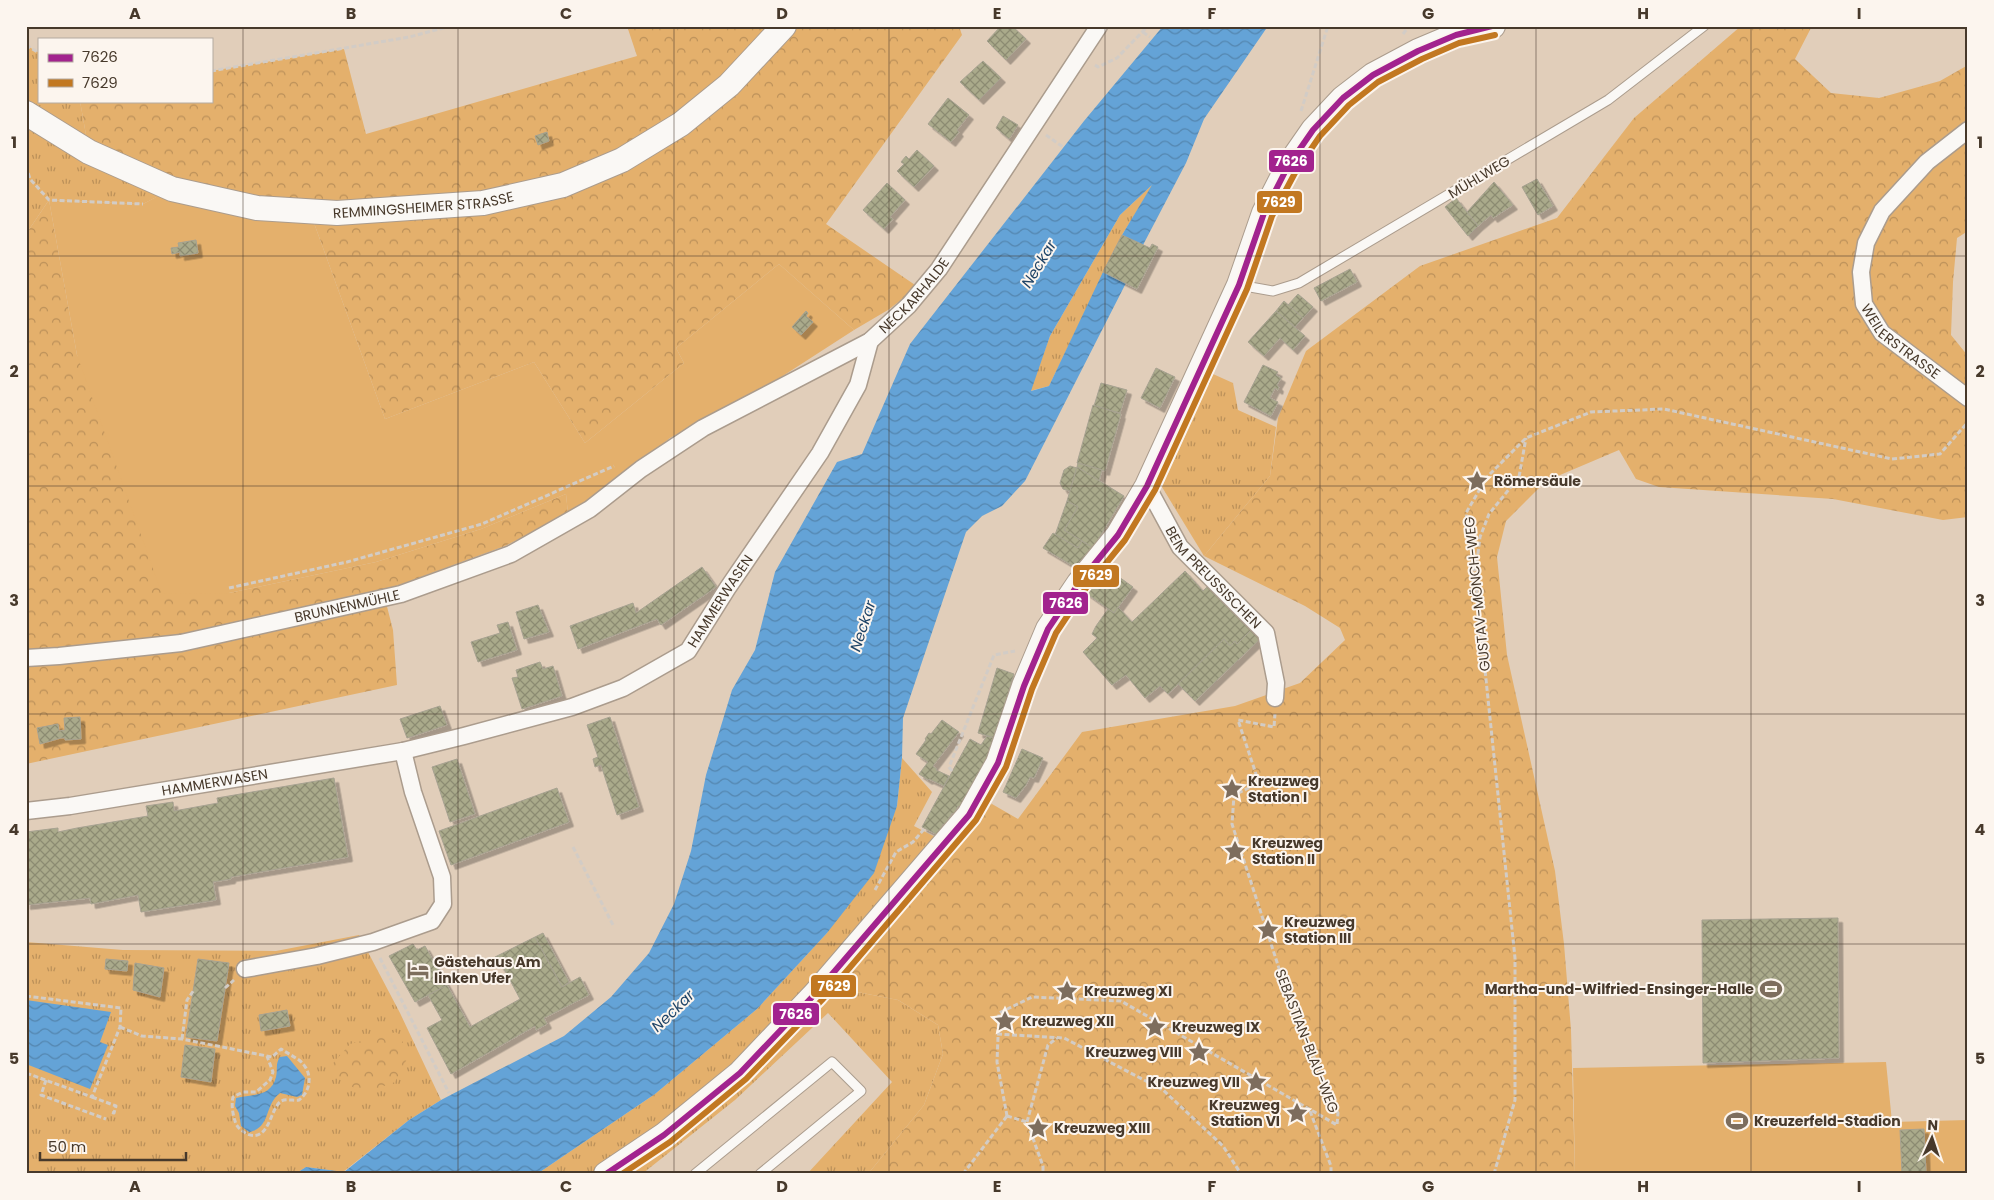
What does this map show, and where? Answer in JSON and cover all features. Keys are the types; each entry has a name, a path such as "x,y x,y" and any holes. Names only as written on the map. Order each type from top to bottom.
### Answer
{"main road":[{"name":"REMMINGSHEIMER STRASSE","path":"28,116 89,152 172,189 257,208 337,212 482,203 563,185 622,160 681,124 729,85 784,26"},
{"path":"606,1174 664,1135 740,1073 815,994 969,815 998,762 1024,686 1048,628 1079,583 1118,535 1147,486 1239,285 1264,213 1288,166 1313,130 1343,98 1373,75 1418,51 1456,35 1493,26"}],"street":[{"name":"NECKARHALDE","path":"646,466 703,428 870,341 909,305 940,269 1099,26"},
{"name":"WEILERSTRASSE","path":"1968,130 1927,162 1882,211 1866,243 1861,272 1864,304 1882,333 1968,398"},
{"name":"HAMMERWASEN","path":"26,811 70,806 403,751 572,707 624,688 688,651 727,589 820,453 858,385 870,341"},
{"name":"BRUNNENMÜHLE","path":"26,658 181,643 401,594 511,554 590,510 646,466"},
{"name":"BEIM PREUSSISCHEN","path":"1147,486 1180,547 1266,633 1276,683 1276,698"},
{"path":"245,969 317,956 373,942 432,921 443,904 442,877 412,792 403,751"}],"lane":[{"name":"MÜHLWEG","path":"1239,285 1273,291 1299,283 1608,100 1704,26"},
{"path":"695,1174 832,1062 861,1091 760,1174"}],"path":[{"path":"212,71 409,37 451,26"},
{"path":"1080,54 1098,67 1117,58 1148,26"},
{"path":"1313,130 1300,110 1328,26"},
{"path":"1143,32 1150,37"},
{"path":"26,45 38,52"},
{"path":"26,166 30,179 49,200 143,204"},
{"name":"GUSTAV-MÖNCH-WEG","path":"1494,1174 1515,1100 1515,958 1475,574 1466,513 1486,477 1526,438 1590,412 1664,409 1892,459 1940,454 1968,422"},
{"path":"1475,574 1480,537 1489,514 1519,476 1526,438"},
{"path":"229,588 347,562 482,524 612,467 640,461 646,466"},
{"path":"952,771 949,767 994,655 1020,650"},
{"name":"SEBASTIAN-BLAU-WEG","path":"1007,1116 997,1062 999,1013 1032,997 1121,1001 1337,1126 1338,1112 1289,999 1232,824 1234,795 1259,783 1238,720 1274,727 1276,698"},
{"path":"573,847 614,927"},
{"path":"373,942 449,1093"},
{"path":"182,1039 187,1000 194,990"},
{"path":"26,996 120,1008 120,1027 92,1097"},
{"path":"120,1027 142,1036 182,1039 267,1056 272,1057 281,1049 300,1061 308,1072 310,1084 306,1094 299,1100 283,1100 278,1102 268,1125 258,1135 250,1135 240,1130 235,1122 233,1097 242,1092 256,1092 270,1080 272,1072 267,1056"},
{"path":"997,1034 1064,1038 1163,1090 1223,1146 1241,1174"},
{"path":"1043,1174 1044,1166 1027,1122 1048,1045 1057,1038"},
{"path":"26,1073 116,1106 114,1113 110,1112"},
{"path":"46,1080 41,1095 106,1119"},
{"path":"1310,1111 1331,1166 1331,1174"},
{"path":"963,1174 1007,1116 1027,1122"}],"green space":[{"path":"627,26 959,26 962,35 826,224 918,287 888,310 854,330 779,264 676,348 684,363 585,443 534,362 385,419 314,223 89,152 80,102 212,102 212,71 344,49 366,134 637,56"},
{"path":"1741,26 1812,26 1795,59 1831,93 1879,98 1940,81 1968,65 1968,231 1957,238 1951,335 1968,356 1968,517 1943,520 1833,499 1659,487 1636,479 1619,450 1546,481 1506,521 1497,557 1507,655 1555,871 1564,944 1571,1030 1575,1174 868,1174 924,1105 943,1054 938,1025 898,1000 847,990 850,972 992,804 1018,819 1082,732 1235,706 1300,683 1345,640 1340,628 1305,606 1204,556 1270,476 1278,418 1306,351 1420,266 1557,218 1634,118"},
{"path":"26,45 38,52 38,102 80,102 89,152 172,189 143,204 49,200 26,234"},
{"path":"1154,183 1122,235 1049,386 1030,391 1050,336 1120,215"},
{"path":"160,195 314,223 385,419 534,362 585,443 684,363 676,348 779,264 854,330 775,381 670,438 637,465 568,514 566,494 481,529 376,562 229,593 162,594 77,355 49,200 143,204"},
{"path":"49,200 77,355 229,593 376,562 481,529 566,494 568,514 505,546 383,591 393,630 397,685 26,764 26,234"},
{"path":"1213,374 1233,383 1238,410 1276,427 1270,476 1204,556 1162,487"},
{"path":"902,758 932,792 914,826 939,839 975,795 992,804 850,972 847,990 898,1000 938,1025 943,1054 924,1105 868,1174 807,1174 892,1082 828,1013 735,1100 642,1174 537,1174 655,1094 757,1009 827,933 897,806"},
{"path":"359,935 400,1013 441,1100 409,1120 343,1172 306,1167 295,1174 26,1174 26,942 123,950 276,951"},
{"path":"396,1032 410,1053 395,1082 362,1094 328,1069 350,1044"},
{"name":"Kreuzerfeld-Stadion","path":"1886,1062 1892,1122 1968,1120 1968,1174 1575,1174 1573,1068"}],"water":[{"name":"Neckar","path":"1163,26 1268,26 1204,119 1186,163 1143,245 1122,235 1152,185 1120,215 1050,336 1031,391 1049,386 1103,272 1126,283 1025,481 1002,506 982,516 966,532 903,718 902,758 897,806 874,873 827,933 757,1009 655,1094 537,1174 295,1174 306,1167 344,1172 409,1120 441,1100 564,1036 611,997 649,953 674,904 691,851 706,775 732,690 755,650 775,572 837,462 862,454 910,344 1084,121"},
{"path":"26,1000 111,1012 100,1042 108,1045 90,1089 26,1064"},
{"path":"287,1056 305,1078 302,1095 297,1097 280,1093 275,1098 261,1126 249,1132 241,1126 239,1113 235,1106 236,1098 260,1094 270,1088 276,1077 278,1060 280,1057"}],"building":[{"path":"1001,26 1012,26 1026,39 1006,60 987,41"},
{"path":"983,61 1001,78 979,100 960,82"},
{"path":"948,98 969,115 957,130 959,132 951,142 928,124"},
{"path":"1003,116 1018,125 1009,139 996,128"},
{"path":"547,132 549,141 538,145 535,136"},
{"path":"917,150 934,166 914,187 897,171 904,164 901,162 906,156 909,159"},
{"path":"1537,179 1553,206 1538,215 1522,187"},
{"path":"1494,182 1513,205 1493,218 1491,215 1478,226 1467,212"},
{"path":"887,183 905,200 890,217 893,219 884,229 863,210"},
{"path":"1456,198 1478,226 1468,236 1445,207"},
{"path":"1122,235 1150,248 1152,244 1158,247 1137,289 1103,272"},
{"path":"196,240 198,253 180,256 180,252 172,254 171,248 179,247 178,243"},
{"path":"1350,269 1357,282 1321,301 1314,288"},
{"path":"1298,294 1313,307 1303,318 1288,305"},
{"path":"1284,301 1303,318 1295,327 1276,311"},
{"path":"806,311 808,313 806,316 813,322 801,335 792,327"},
{"path":"1276,311 1305,336 1293,350 1280,338 1264,356 1248,342"},
{"path":"1263,365 1278,372 1276,375 1281,378 1277,385 1279,387 1278,390 1275,388 1270,398 1278,402 1271,416 1244,402"},
{"path":"1156,368 1175,377 1160,408 1141,398"},
{"path":"1101,383 1127,390 1120,413 1094,406"},
{"path":"1093,405 1121,414 1105,471 1077,463"},
{"path":"1078,463 1102,470 1099,481 1077,467"},
{"path":"1070,466 1077,468 1070,491 1063,489 1060,483 1064,470"},
{"path":"1077,467 1124,496 1093,548 1064,530 1078,507 1067,501"},
{"path":"1067,501 1078,507 1064,530 1082,541 1078,548 1055,535"},
{"path":"1053,533 1078,548 1082,541 1092,547 1075,567 1043,548"},
{"path":"702,567 716,587 661,625 657,619 578,649 570,626 633,603 636,613"},
{"path":"1105,567 1133,587 1114,613 1086,593"},
{"path":"1185,571 1203,591 1211,583 1217,594 1251,630 1237,644 1235,641 1230,646 1224,639 1168,694 1160,686 1145,698 1126,675 1112,685 1083,652 1097,638 1092,634 1096,626 1108,609 1114,613 1118,607 1132,622"},
{"path":"538,605 549,632 524,639 516,612"},
{"path":"508,622 517,650 478,662 471,642 500,633 497,625"},
{"path":"1251,630 1260,639 1195,701 1178,684 1224,639 1230,646 1235,641 1237,644"},
{"path":"540,662 543,669 553,666 562,696 522,709 512,678 518,677 516,670"},
{"path":"997,668 1014,674 995,738 978,733"},
{"path":"440,706 447,725 407,738 400,719"},
{"path":"80,717 81,739 65,740 65,738 61,738 40,744 37,728 58,724 59,731 65,730 64,718"},
{"path":"610,717 639,807 617,815 601,765 595,767 593,759 598,757 587,725"},
{"path":"942,720 959,732 933,766 936,770 949,776 944,786 928,780 919,774 928,762 916,754 929,733 931,734"},
{"path":"987,736 995,738 989,749 994,752 963,810 958,806 945,825 943,824 938,835 922,827 970,739 981,745"},
{"path":"1022,749 1043,758 1034,778 1030,777 1016,798 1003,792"},
{"path":"457,759 475,814 450,822 432,767"},
{"path":"334,778 348,857 231,877 231,879 213,882 216,900 141,912 138,895 91,904 90,898 26,905 26,832 58,828 58,832 148,816 146,806 173,802 174,811 218,803 217,798"},
{"path":"557,788 569,822 451,865 439,831"},
{"name":"Martha-und-Wilfried-Ensinger-Halle","path":"1838,918 1839,1058 1703,1063 1702,920"},
{"path":"543,933 569,982 562,987 535,937"},
{"path":"535,937 562,987 580,977 589,995 544,1018 547,1024 536,1030 535,1026 451,1074 427,1028 442,1020 428,995 447,985 470,1027 520,999 503,967 501,968 495,957"},
{"name":"Gästehaus Am linken Ufer","path":"413,944 417,950 425,946 447,985 415,1002 389,956"},
{"path":"106,959 128,961 127,971 105,969"},
{"path":"198,959 229,963 217,1041 186,1037"},
{"path":"135,963 164,968 160,997 133,990"},
{"path":"287,1010 290,1026 261,1031 259,1015"},
{"path":"185,1045 215,1049 211,1082 181,1077"},
{"path":"1924,1129 1926,1174 1902,1174 1900,1130"}],"transit line":[{"name":"7626","path":"606,1174 664,1135 740,1073 815,994 969,815 998,763 1024,686 1048,629 1079,583 1118,535 1147,486 1239,285 1264,213 1288,166 1313,130 1343,98 1373,75 1418,51 1456,35 1492,26"},
{"name":"7629","path":"622,1174 670,1142 746,1079 822,1000 976,820 1006,767 1032,689 1056,633 1086,588 1125,540 1155,490 1247,289 1272,216 1296,171 1320,136 1349,105 1378,82 1422,59 1459,43 1495,35"}],"place":[{"name":"Römersäule","path":"1477,481"},
{"name":"Kreuzweg Station I","path":"1232,789"},
{"name":"Kreuzweg Station II","path":"1235,851"},
{"name":"Kreuzweg Station III","path":"1268,930"},
{"name":"Gästehaus Am linken Ufer","path":"418,970"},
{"name":"Martha-und-Wilfried-Ensinger-Halle","path":"1771,989"},
{"name":"Kreuzweg XI","path":"1067,991"},
{"name":"Kreuzweg XII","path":"1005,1021"},
{"name":"Kreuzweg IX","path":"1155,1027"},
{"name":"Kreuzweg VIII","path":"1199,1052"},
{"name":"Kreuzweg VII","path":"1256,1082"},
{"name":"Kreuzweg Station VI","path":"1297,1113"},
{"name":"Kreuzerfeld-Stadion","path":"1737,1121"},
{"name":"Kreuzweg XIII","path":"1038,1128"}]}
